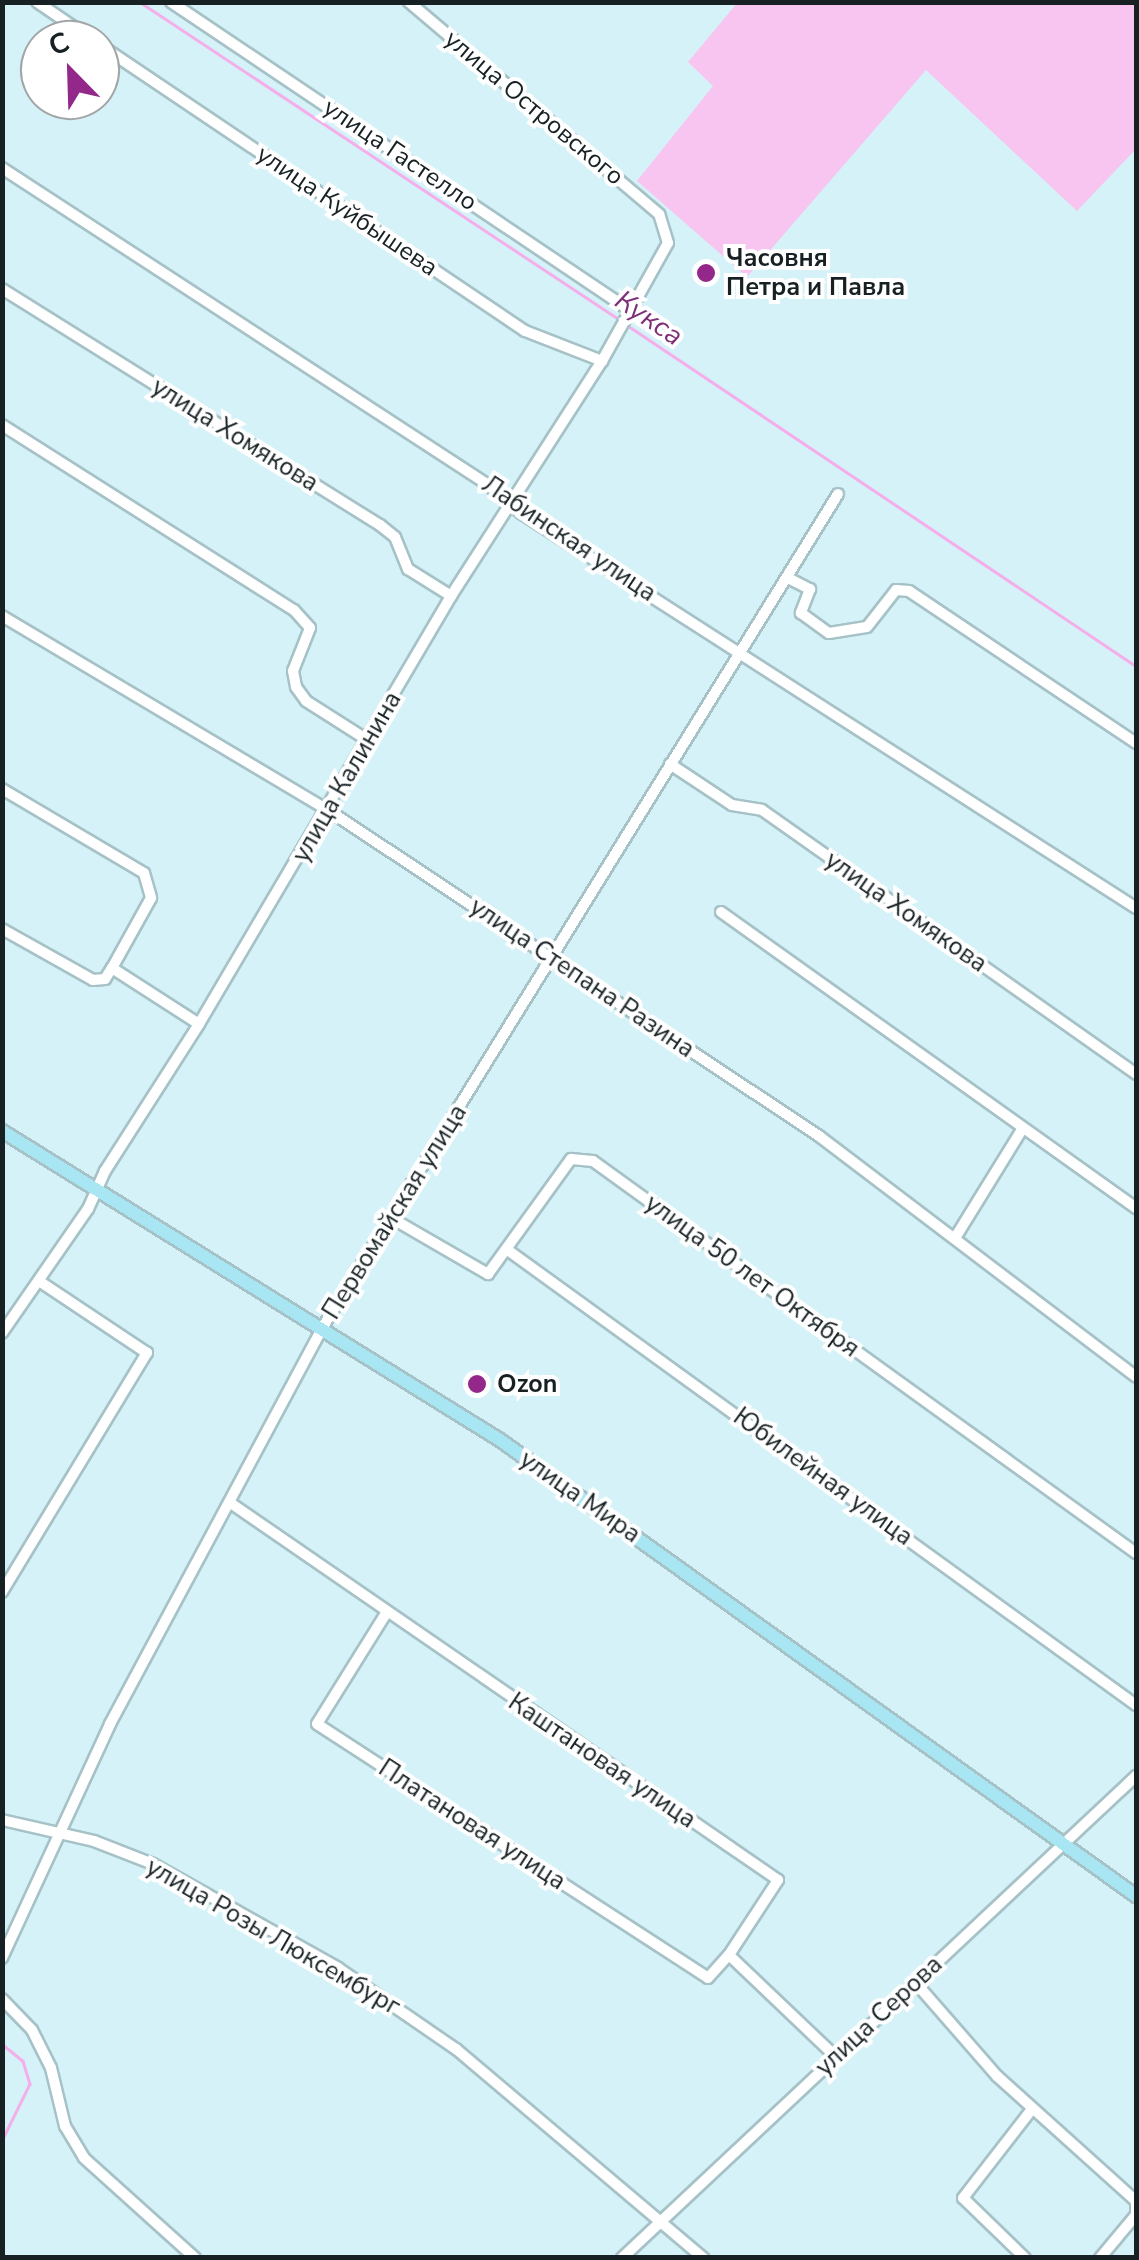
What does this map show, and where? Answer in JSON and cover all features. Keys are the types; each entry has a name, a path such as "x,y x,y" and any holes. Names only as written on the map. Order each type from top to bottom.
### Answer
{"main road":[{"name":"улица Мира","path":"2,1132 324,1326 516,1452 1065,1841 1136,1896"}],"street":[{"path":"37,2 64,20"},
{"name":"улица Гастелло","path":"172,2 626,312"},
{"name":"улица Островского","path":"409,2 659,214"},
{"name":"улица Куйбышева","path":"120,58 525,331 602,361"},
{"name":"Лабинская улица","path":"2,168 487,484 508,504 1136,908"},
{"name":"улица Калинина","path":"2,1333 98,1188 328,810 451,596 602,361 612,333 668,243 659,214"},
{"name":"улица Хомякова","path":"2,289 380,525 395,537 408,568 451,596"},
{"path":"2,425 294,610 310,628 293,670 296,686 306,701 369,741"},
{"name":"Первомайская улица","path":"2,1958 110,1724 232,1504 324,1326 838,494"},
{"path":"788,578 810,589 801,613 829,632 867,627 896,590 909,591 1136,743"},
{"name":"улица Степана Разина","path":"2,616 328,810 819,1136 1136,1378"},
{"name":"улица Хомякова","path":"670,764 732,805 762,810 1136,1074"},
{"path":"2,789 144,873 151,898 105,979 93,980 2,929"},
{"path":"721,912 1136,1208"},
{"path":"112,968 199,1024"},
{"path":"955,1238 1023,1128"},
{"name":"улица 50 лет Октября","path":"509,1251 571,1160 593,1161 1136,1552"},
{"path":"393,1219 480,1274 488,1274 509,1251"},
{"name":"Юбилейная улица","path":"509,1251 1136,1705"},
{"path":"2,1592 147,1353 38,1281"},
{"name":"Каштановая улица","path":"232,1504 385,1614 778,1880 729,1954"},
{"name":"Платановая улица","path":"385,1614 317,1724 708,1978 729,1954"},
{"name":"улица Серова","path":"622,2258 1136,1776"},
{"name":"улица Розы Люксембург","path":"2,1820 154,1864 338,1968 456,2050 703,2258"},
{"path":"729,1954 836,2056"},
{"path":"915,1982 1032,2109 1136,2201 1136,2215 1100,2258"},
{"path":"2,1999 32,2030 51,2068 65,2126 84,2158 194,2258"},
{"path":"1025,2258 964,2198 1032,2109"}],"shaded area":[{"path":"738,2 1136,3 1136,149 1077,211 926,70 747,277 637,181 713,86 688,62"}],"waterway":[{"name":"Кукса","path":"140,2 620,320"},
{"name":"Кукса","path":"627,325 1136,666"},
{"name":"Кукса","path":"2,2044 23,2061 30,2084 2,2141"}],"place":[{"name":"Часовня Петра и Павла","path":"706,273"},
{"name":"Ozon","path":"477,1384"}]}
